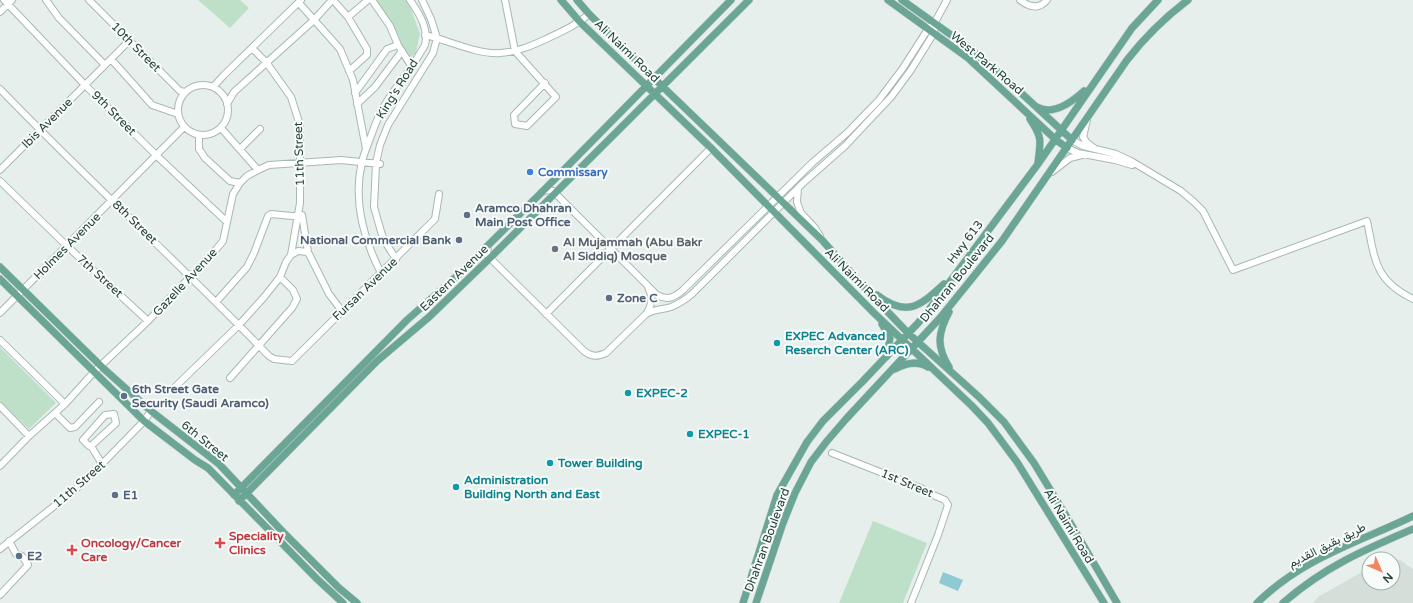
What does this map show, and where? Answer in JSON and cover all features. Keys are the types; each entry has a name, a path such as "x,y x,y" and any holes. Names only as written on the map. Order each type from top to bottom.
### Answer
{"main road":[{"name":"Ali Naimi Road","path":"560,0 580,22 711,148 874,313 988,422 1017,462 1104,603"},
{"name":"Ali Naimi Road","path":"577,0 588,14 822,240 860,283 908,333 990,408 1018,441 1068,519 1117,603"},
{"name":"Eastern Avenue","path":"234,495 398,329 488,246 731,0"},
{"name":"Eastern Avenue","path":"239,501 378,361 429,317 490,258 749,0"},
{"name":"West Park Road","path":"888,0 968,58 1055,139 1067,148"},
{"name":"West Park Road","path":"902,0 935,22 985,60 1072,140"},
{"name":"Hwy 613","path":"743,603 777,495 807,442 823,421 902,340 931,307 1038,164 1060,130 1132,28 1152,4 1158,0"},
{"name":"Dhahran Boulevard","path":"756,603 783,523 795,493 811,462 836,430 912,349 957,298 1002,241 1122,67 1160,22 1188,0"},
{"path":"1032,104 1046,110 1058,108 1073,101 1095,82"},
{"path":"1020,106 1038,131 1040,137 1038,164"},
{"name":"6th Street","path":"0,267 20,293 94,372 144,421 195,460 208,468 239,501 343,603"},
{"path":"860,283 885,301 894,305 908,307 923,303 956,273"},
{"name":"6th Street","path":"0,279 20,293 151,411 219,464 339,588 357,603"},
{"path":"955,376 944,359 941,351 940,336 944,322 957,298"},
{"path":"874,313 886,329 890,338 886,356"},
{"path":"886,375 902,365 914,363 924,364 937,372"},
{"name":"طريق بقيق القديم","path":"1258,603 1283,580 1306,565 1351,543 1413,516"},
{"name":"طريق بقيق القديم","path":"1283,603 1297,590 1338,563 1413,529"}],"street":[{"path":"46,0 59,18 105,64"},
{"name":"10th Street","path":"89,0 180,91 185,92"},
{"path":"228,104 223,95 213,87 199,85 191,88 185,92 179,102 178,114 180,122 184,128 191,133 199,135 211,134 221,128 227,118 228,104 234,92 314,20 333,0 348,17 367,49 367,55 349,71"},
{"path":"348,17 368,0"},
{"path":"372,0 390,26 398,45 412,68"},
{"name":"King's Road","path":"381,273 372,255 364,230 361,216 359,184 362,162 378,116 412,68 425,45 425,29 418,11 410,0"},
{"path":"505,0 515,51 545,83 556,97 527,126 515,124 514,114 545,83"},
{"path":"488,246 487,254 490,258 584,351 589,355 597,356 606,353 611,350 646,314 653,310 670,307 686,300 798,188 845,146 892,97 911,70 947,0"},
{"path":"1020,0 1032,7 1041,6 1047,0"},
{"path":"0,12 8,1"},
{"name":"9th Street","path":"8,1 85,85 227,222"},
{"path":"213,87 300,1 314,20 340,49 353,80 366,150"},
{"path":"418,11 425,2"},
{"path":"425,2 437,38"},
{"path":"425,35 474,50 499,54 522,50 580,22 588,14"},
{"path":"542,192 550,190 555,194 657,295 662,298 671,298 683,290 812,163 847,133 879,100 931,31"},
{"name":"King's Road","path":"396,259 382,235 374,207 380,145 388,125 430,59 437,38"},
{"name":"Ibis Avenue","path":"0,170 129,41"},
{"path":"355,93 387,49 398,45"},
{"name":"11th Street","path":"252,48 266,62 291,97 300,125 300,217 308,252 329,294 342,311"},
{"path":"357,104 376,87 402,51"},
{"path":"111,59 152,105 178,114"},
{"path":"353,80 362,83 372,90"},
{"name":"8th Street","path":"0,88 40,130 270,356"},
{"path":"1088,117 1083,137 1090,146 1102,151"},
{"name":"Holmes Avenue","path":"0,313 184,128"},
{"path":"221,128 258,170"},
{"path":"240,150 260,130"},
{"path":"199,135 199,149 205,158 230,181 240,183"},
{"path":"1072,140 1083,146 1116,154 1131,161 1181,192 1198,207 1209,222 1233,270 1367,221 1372,248 1380,272 1387,282 1397,290 1413,299"},
{"path":"546,314 711,148"},
{"path":"1067,148 1085,155 1115,160 1139,167"},
{"path":"1048,175 1070,158 1085,155"},
{"name":"Gazelle Avenue","path":"0,466 29,436 65,404 94,372 148,321 213,253 223,241 233,194 240,183 247,176 269,165 341,160 378,164"},
{"name":"7th Street","path":"0,181 148,321"},
{"path":"798,188 797,202 801,213 815,228 822,240"},
{"name":"Fursan Avenue","path":"270,356 274,359 292,361 435,219 438,212 439,194"},
{"path":"216,302 247,267 268,216 271,214 300,217"},
{"name":"11th Street","path":"176,386 239,325 280,277 286,262 291,255 300,217"},
{"path":"291,255 298,251 308,252"},
{"path":"230,378 260,346 292,308 297,299 293,290 280,277"},
{"path":"646,314 652,302 652,296 647,285"},
{"path":"0,340 65,404"},
{"path":"55,413 70,428 75,427 99,402"},
{"path":"0,406 29,436"},
{"name":"11th Street","path":"0,549 77,488 144,421 151,411"},
{"path":"91,446 116,423 114,414 105,415 83,440 91,446 102,464"},
{"name":"1st Street","path":"832,453 923,489 926,492 945,500 948,505 911,603"},
{"path":"0,595 28,565 22,556 16,554 9,542"}],"shaded area":[{"path":"1401,561 1413,569 1413,603 1313,603 1318,597 1361,573 1361,591 1401,591"}],"green space":[{"path":"198,0 240,0 249,8 230,28"},
{"path":"374,0 406,0 409,4 420,33 416,53 411,57 404,52"},
{"path":"0,347 56,403 29,429 0,401"},
{"path":"873,521 927,543 903,603 839,603"}],"water":[{"path":"943,572 963,580 958,591 939,583"}],"place":[{"name":"Commissary","path":"530,172"},
{"name":"Aramco Dhahran Main Post Office","path":"467,215"},
{"name":"National Commercial Bank","path":"459,240"},
{"name":"Al Mujammah (Abu Bakr Al Siddiq) Mosque","path":"555,249"},
{"name":"Zone C","path":"609,298"},
{"name":"EXPEC Advanced Reserch Center (ARC)","path":"777,343"},
{"name":"EXPEC-2","path":"628,393"},
{"name":"6th Street Gate Security (Saudi Aramco)","path":"124,396"},
{"name":"EXPEC-1","path":"690,434"},
{"name":"Tower Building","path":"550,463"},
{"name":"Administration Building North and East","path":"456,487"},
{"name":"E1","path":"115,495"},
{"name":"Speciality Clinics","path":"220,543"},
{"name":"Oncology/Cancer Care","path":"72,550"},
{"name":"E2","path":"19,556"}]}
